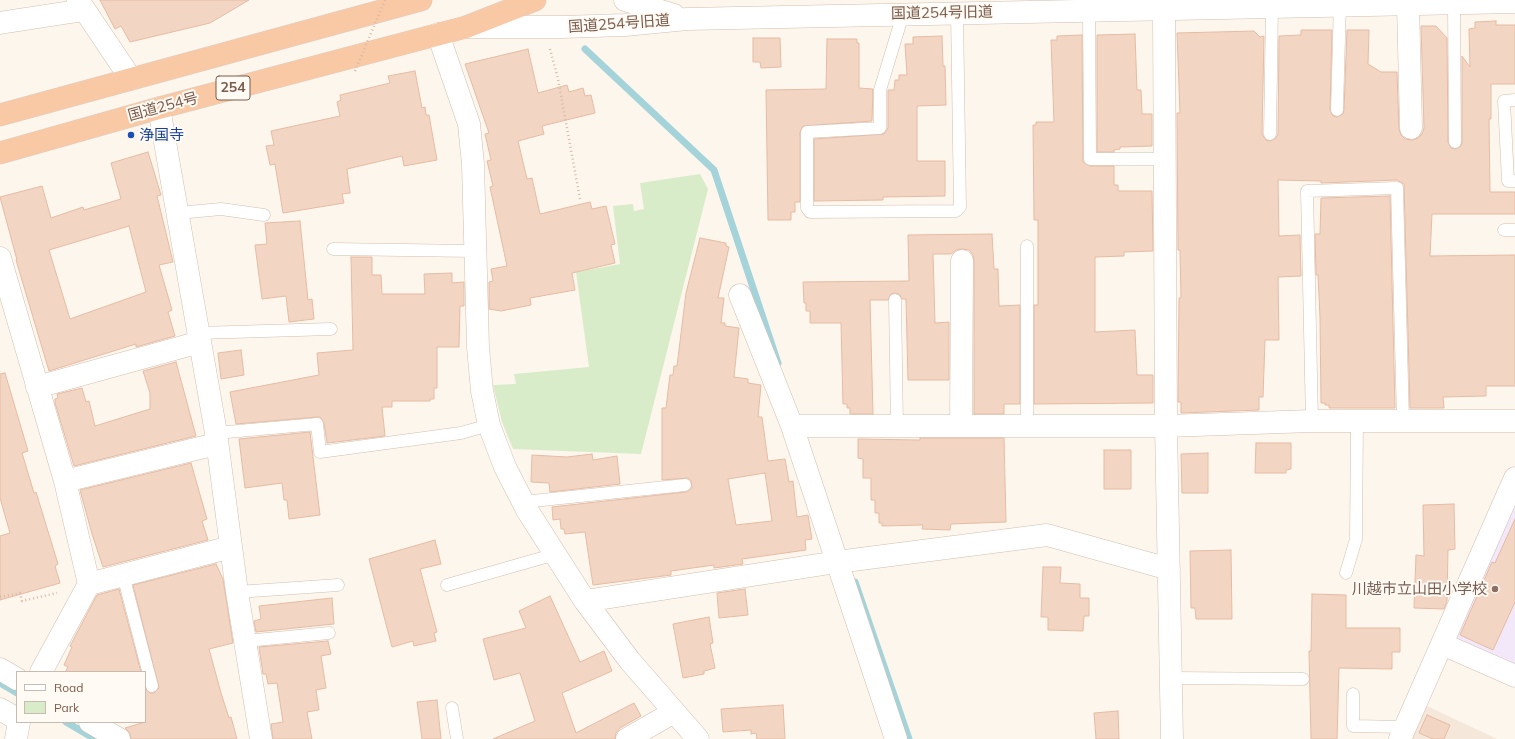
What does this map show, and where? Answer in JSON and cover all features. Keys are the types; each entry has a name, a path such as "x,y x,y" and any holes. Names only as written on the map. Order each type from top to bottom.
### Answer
{"highway":[{"name":"254","path":"0,115 131,79 382,3 421,0"},
{"name":"254","path":"466,27 535,0"},
{"name":"国道254号","path":"0,153 159,108 466,27"}],"street":[{"path":"625,0 687,19"},
{"path":"667,0 670,5 687,19"},
{"name":"国道254号旧道","path":"466,27 545,28 625,25 687,19 1089,11 1168,6 1272,7 1339,3 1454,4 1515,2"},
{"path":"1411,128 1422,3"},
{"path":"0,23 81,5 131,79"},
{"path":"1168,6 1165,160 1166,426 1172,739"},
{"path":"438,34 469,124 473,164 474,251 478,347 482,391 489,426 505,467 523,502 585,601 630,661 698,739"},
{"path":"159,108 216,439 237,592 261,739"},
{"path":"0,258 65,481 84,593"},
{"path":"961,426 962,261"},
{"path":"740,295 792,426 896,739"},
{"path":"37,387 199,338"},
{"path":"792,426 1166,426 1312,421 1515,421"},
{"path":"65,481 216,439"},
{"path":"1404,735 1515,478"},
{"path":"585,601 837,562 1047,535 1169,569"},
{"path":"42,671 84,593 123,575 231,547"},
{"path":"1442,644 1515,676"},
{"path":"0,669 16,678"},
{"path":"0,709 16,718"},
{"path":"628,739 674,712"},
{"path":"16,739 20,723"},
{"path":"92,723 118,739"}],"lane":[{"path":"1337,110 1339,3"},
{"path":"1454,4 1455,142"},
{"path":"1270,134 1272,7"},
{"path":"1089,11 1090,158 1165,160"},
{"path":"903,14 880,90 880,128 807,132 807,208 810,212 956,210 960,207 957,13"},
{"path":"1515,100 1504,101 1508,181 1515,181"},
{"path":"1312,421 1307,191 1398,188 1403,421"},
{"path":"178,213 222,208 264,215"},
{"path":"1027,426 1028,246"},
{"path":"333,249 474,251"},
{"path":"895,300 896,426"},
{"path":"199,338 331,329"},
{"path":"1346,573 1356,539 1357,421"},
{"path":"216,439 317,424 320,452 461,434 489,426"},
{"path":"523,502 685,485"},
{"path":"447,585 556,554"},
{"path":"123,575 152,686"},
{"path":"237,592 338,585"},
{"path":"246,641 329,633"},
{"path":"1171,678 1303,679"},
{"path":"1353,694 1353,726 1404,735"},
{"path":"452,708 457,739"}],"path":[{"path":"355,70 382,3"},
{"path":"545,28 558,79 580,199"},
{"path":"0,597 20,593 22,601 60,592 84,593"}],"shaded area":[{"name":"川越市立山田小学校","path":"1515,499 1515,667 1457,642 1457,630"},
{"path":"1425,705 1497,739 1410,739"}],"green space":[{"path":"700,174 708,189 641,454 513,449 502,422 493,385 516,384 514,374 589,367 576,272 620,264 613,206 633,204 634,211 644,209 640,183"}],"building":[{"path":"100,0 249,0 210,23 130,42 121,26 115,29"},
{"path":"1496,21 1496,25 1515,25 1515,84 1491,84 1491,119 1489,119 1490,192 1515,192 1515,214 1432,214 1430,256 1515,255 1515,386 1486,386 1486,396 1443,397 1444,408 1410,408 1404,184 1397,180 1321,183 1321,181 1278,180 1279,236 1300,235 1301,276 1278,277 1279,340 1265,340 1263,397 1259,397 1259,410 1181,413 1181,402 1178,402 1179,298 1181,298 1180,250 1178,250 1177,113 1180,113 1177,33 1254,31 1260,37 1264,36 1262,134 1266,140 1270,141 1276,138 1278,134 1279,36 1301,35 1301,30 1332,30 1330,110 1333,116 1337,117 1343,114 1344,110 1347,30 1369,30 1368,64 1381,72 1397,72 1399,129 1401,135 1405,139 1412,140 1418,138 1422,134 1424,128 1421,26 1436,26 1447,38 1448,142 1451,148 1455,149 1461,146 1462,142 1462,56 1470,67 1469,29 1475,28 1475,22"},
{"path":"1135,34 1137,90 1141,90 1142,114 1152,114 1152,146 1120,147 1120,149 1114,150 1114,152 1097,152 1097,35"},
{"path":"1082,35 1083,162 1090,166 1114,166 1114,185 1118,185 1118,191 1152,191 1153,251 1124,252 1124,256 1095,257 1095,332 1135,330 1137,375 1153,375 1153,403 1034,404 1034,305 1038,305 1038,220 1034,220 1033,125 1036,125 1036,122 1054,122 1051,40 1057,40 1057,36"},
{"path":"942,36 943,66 945,66 946,105 917,106 917,161 945,161 945,196 883,197 883,200 814,201 814,139 884,134 888,128 888,90 894,90 895,80 899,80 899,75 907,75 905,44 913,44 913,37"},
{"path":"753,38 780,38 781,67 761,68 760,62 753,62"},
{"path":"827,39 857,39 857,43 859,43 859,88 873,89 872,121 803,126 800,132 800,202 795,202 795,212 791,212 791,220 768,220 766,90 826,89"},
{"path":"528,49 538,93 567,85 569,92 583,88 585,96 591,95 595,113 542,126 544,134 518,141 527,179 532,178 540,214 590,202 592,209 606,206 615,244 611,245 615,263 572,273 575,290 530,298 531,305 501,311 489,309 489,282 493,281 491,269 507,266 490,187 493,186 487,161 491,160 485,134 489,133 465,64"},
{"path":"415,71 422,108 425,107 426,115 429,115 437,160 404,166 402,156 347,169 350,193 342,194 344,203 283,213 275,164 270,165 266,146 274,145 271,131 340,116 337,102 341,100 340,95 390,83 388,76"},
{"path":"148,152 161,195 157,196 173,262 159,265 172,310 168,312 175,336 136,347 136,344 49,371 16,260 0,197 42,186 51,218 83,207 84,210 121,199 111,163","holes":["129,226 146,292 70,319 49,250"]},
{"path":"1390,196 1395,408 1329,408 1329,405 1321,403 1320,317 1318,275 1316,275 1315,234 1320,234 1321,198"},
{"path":"300,221 308,300 312,299 314,319 289,322 286,296 262,299 255,245 267,244 265,223"},
{"path":"992,234 994,269 998,269 999,306 1020,305 1020,404 1004,404 1004,414 974,414 974,261 973,255 969,250 962,249 956,250 951,254 933,254 935,323 949,322 949,380 908,380 906,299 902,299 899,294 895,293 891,294 888,300 870,300 873,414 850,414 850,408 847,408 847,404 843,404 841,323 810,323 810,311 806,311 806,303 804,303 803,282 909,281 908,235"},
{"path":"700,238 726,243 726,246 729,247 718,298 724,298 721,323 725,323 725,326 739,328 734,377 748,379 748,383 761,385 758,417 762,417 768,461 785,459 789,482 793,481 797,517 808,515 812,539 805,540 806,550 742,559 743,564 714,568 714,565 671,571 671,575 593,585 585,532 565,534 564,529 561,529 560,519 553,520 552,507 686,492 692,488 691,481 688,478 662,480 662,408 666,408 670,375 673,375 674,366 677,366 686,293","holes":["765,473 772,521 736,525 728,479"]},
{"path":"351,257 372,257 372,275 381,275 382,294 425,294 424,274 452,273 452,283 464,282 464,306 460,306 459,347 437,347 437,388 434,388 434,399 430,399 430,401 392,401 392,407 382,407 385,436 327,443 324,423 320,417 236,424 230,392 319,375 317,353 353,350"},
{"path":"241,350 244,375 221,379 218,353"},
{"path":"176,362 196,436 74,466 55,403 55,399 58,398 57,394 82,388 86,402 89,401 95,426 150,409 150,393 143,371"},
{"path":"5,373 28,451 22,453 34,493 36,492 58,564 55,566 60,583 0,600 0,536 10,533 0,498 0,374"},
{"path":"310,432 320,515 289,519 287,500 284,500 282,483 245,488 239,439"},
{"path":"920,438 1004,438 1006,522 951,524 950,530 922,529 923,525 882,526 882,523 879,523 879,513 875,513 875,500 871,500 871,478 863,478 863,459 858,458 858,439 920,440"},
{"path":"1256,443 1291,443 1291,469 1286,470 1286,473 1255,473"},
{"path":"1104,450 1131,450 1131,489 1104,489"},
{"path":"1208,453 1208,493 1182,493 1181,454"},
{"path":"592,454 593,460 617,456 620,484 550,492 549,483 531,482 532,455 567,457"},
{"path":"191,463 207,519 202,521 208,540 103,567 80,490"},
{"path":"1454,504 1455,549 1448,550 1447,601 1444,609 1414,608 1416,555 1424,556 1423,505"},
{"name":"川越市立山田小学校","path":"1515,519 1515,602 1493,650 1460,635 1492,562 1495,563"},
{"path":"435,540 441,564 420,569 437,632 434,633 436,641 414,646 413,641 392,647 369,559"},
{"path":"1231,550 1232,619 1196,619 1195,608 1191,608 1190,551"},
{"path":"216,564 223,579 233,643 209,649 221,693 229,718 231,717 237,739 131,739 130,733 125,728 146,723 146,689 150,693 154,693 159,688 133,585"},
{"path":"1043,567 1061,567 1060,583 1080,584 1080,598 1089,598 1089,616 1084,616 1083,631 1048,630 1048,617 1041,617"},
{"path":"119,589 141,671 66,671 68,667 64,665 72,647 70,646 97,595"},
{"path":"745,589 748,615 719,618 717,593"},
{"path":"1312,594 1346,595 1346,628 1400,628 1400,652 1392,652 1392,669 1339,668 1337,739 1311,739 1309,651 1311,651"},
{"path":"550,596 580,662 604,651 612,671 562,693 576,733 634,703 641,716 620,728 616,733 615,739 493,739 535,721 520,673 494,680 483,639 526,628 519,611"},
{"path":"332,598 334,624 256,632 254,621 261,619 259,606"},
{"path":"709,617 713,643 710,644 715,668 704,671 704,674 683,678 673,624"},
{"path":"328,641 331,654 321,656 326,688 316,690 319,710 307,712 312,739 273,739 271,724 283,722 277,683 268,684 266,674 263,674 259,647"},
{"path":"437,700 441,739 422,739 417,702"},
{"path":"783,705 785,739 757,739 756,733 751,734 751,730 723,732 721,709"},
{"path":"1118,711 1119,739 1096,739 1094,713"},
{"path":"1427,715 1450,725 1444,739 1433,739 1419,733"}],"waterway":[{"path":"585,49 714,170 778,363"},
{"path":"855,582 909,739"},
{"path":"0,683 16,692"},
{"path":"68,723 95,739"}],"place":[{"name":"浄国寺","path":"131,135"},
{"name":"川越市立山田小学校","path":"1495,589"}]}
